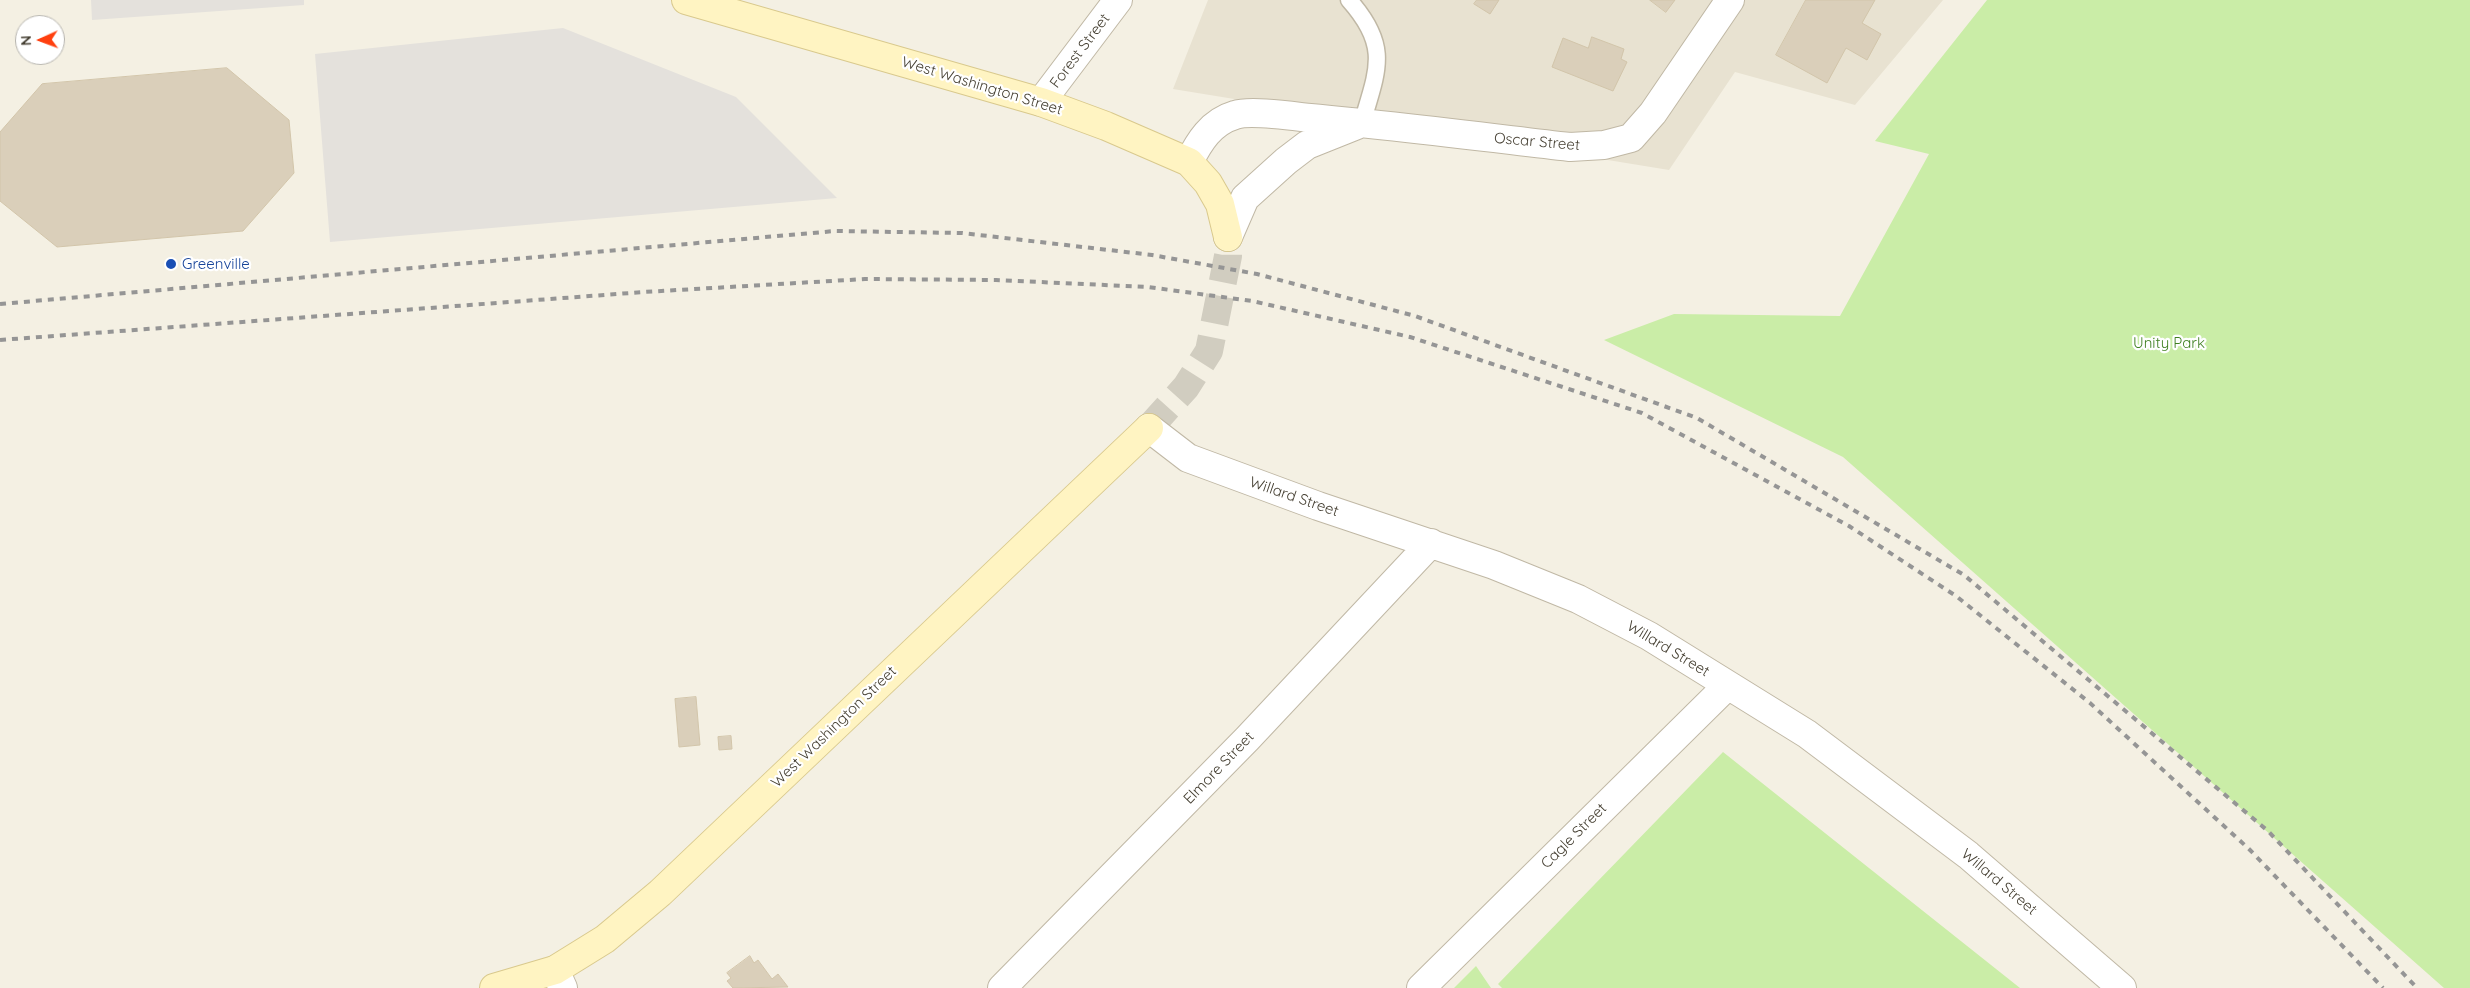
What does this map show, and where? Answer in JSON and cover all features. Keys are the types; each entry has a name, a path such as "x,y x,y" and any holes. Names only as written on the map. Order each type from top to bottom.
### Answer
{"street":[{"name":"West Washington Street","path":"686,0 1041,102 1106,126 1189,162 1208,183 1220,204 1228,237"},
{"name":"Forest Street","path":"1041,102 1118,0"},
{"name":"Oscar Street","path":"1189,162 1200,141 1218,123 1236,114 1274,115 1362,123 1570,147 1604,146 1631,138 1653,113 1730,0"},
{"name":"Oscar Street","path":"1228,237 1245,198 1286,161 1307,145 1362,123"},
{"name":"West Washington Street","path":"494,988 559,979 660,893 1149,428"},
{"name":"Willard Street","path":"1149,428 1188,458 1318,506 1494,565 1578,599 1649,636 1807,734 1968,855 2122,988"},
{"name":"Elmore Street","path":"1002,988 1247,739 1431,543"},
{"name":"Cagle Street","path":"1422,988 1728,685"}],"lane":[{"path":"1349,0 1364,17 1377,45 1376,78 1362,123"}],"shaded area":[{"path":"91,0 304,0 304,5 92,20"},
{"path":"1208,0 1943,0 1855,105 1735,72 1669,170 1173,89"},
{"path":"563,28 736,97 837,198 330,242 315,54"}],"green space":[{"name":"Unity Park","path":"1987,0 2470,0 2470,988 2444,988 1843,457 1604,340 1674,314 1840,316 1929,154 1875,141"},
{"path":"1723,752 2020,988 1502,988 1498,984"},
{"path":"1476,966 1491,988 1454,988"}],"building":[{"path":"1477,0 1499,0 1490,14 1474,4"},
{"path":"1650,0 1675,0 1666,12"},
{"path":"1806,0 1875,0 1862,23 1881,34 1867,60 1846,48 1827,83 1776,55"},
{"path":"1592,37 1624,49 1621,59 1627,62 1613,91 1552,67 1563,38 1588,48"},
{"name":"Greenville","path":"227,68 289,120 294,173 243,231 57,247 0,201 0,132 42,84"},
{"path":"696,697 700,745 679,747 675,699"},
{"path":"731,736 732,749 719,750 718,737"},
{"path":"750,956 754,963 758,960 772,979 778,974 788,987 733,988 727,981 731,978 727,973"}],"tunnel":[{"path":"1149,428 1186,387 1209,351 1228,256 1228,237"}],"railway":[{"path":"0,304 835,231 962,233 1152,255 1257,274 1415,316 1697,418 1964,575 2268,831 2417,988"},
{"path":"0,340 644,292 865,279 996,280 1148,287 1252,301 1410,337 1642,413 1849,526 1956,596 2090,703 2249,849 2383,988"}],"place":[{"name":"Greenville","path":"171,264"}]}
